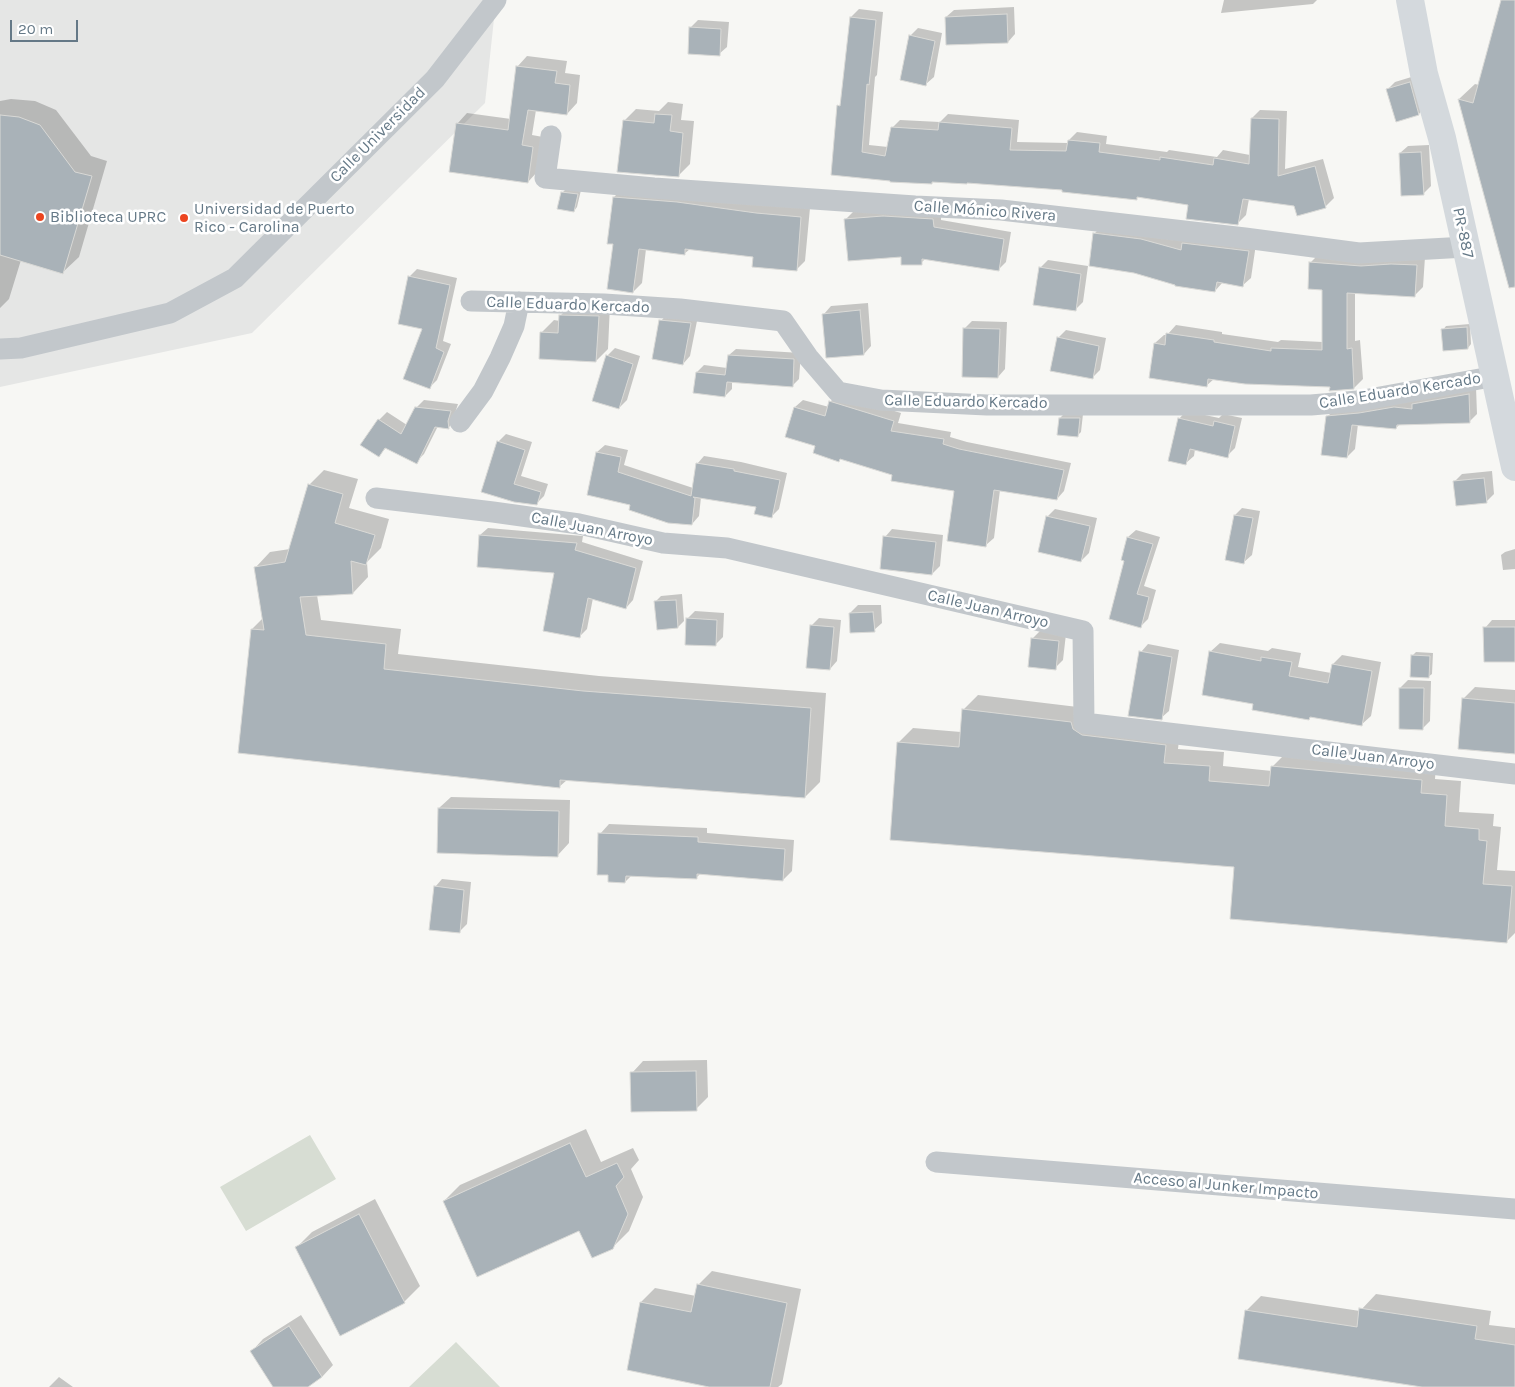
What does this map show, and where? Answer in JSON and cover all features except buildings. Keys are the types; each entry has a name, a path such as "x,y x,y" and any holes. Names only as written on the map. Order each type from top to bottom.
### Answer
{"street":[{"name":"Calle Universidad","path":"0,349 22,348 170,313 234,278 435,79 496,0"},
{"name":"PR-887","path":"1410,0 1424,74 1442,138 1515,467"},
{"name":"Calle Mónico Rivera","path":"551,136 544,178 654,188 1001,210 1245,238 1359,254 1466,247"},
{"name":"Calle Eduardo Kercado","path":"471,301 604,304 680,309 783,321 808,357 838,392 882,400 987,404 1311,405 1358,400 1496,376"},
{"path":"460,422 483,391 500,358 514,326 519,302"},
{"name":"Calle Juan Arroyo","path":"376,498 579,524 663,543 727,548 1083,631 1084,722 1515,774"},
{"name":"Acceso al Junker Impacto","path":"936,1162 1515,1209"}],"shaded area":[{"name":"Universidad de Puerto Rico - Carolina","path":"0,0 496,0 485,103 252,333 0,387"},
{"path":"310,1135 336,1179 246,1231 220,1187"},
{"path":"456,1342 500,1387 409,1387"}],"place":[{"name":"Biblioteca UPRC","path":"40,217"},
{"name":"Universidad de Puerto Rico - Carolina","path":"184,218"}]}
